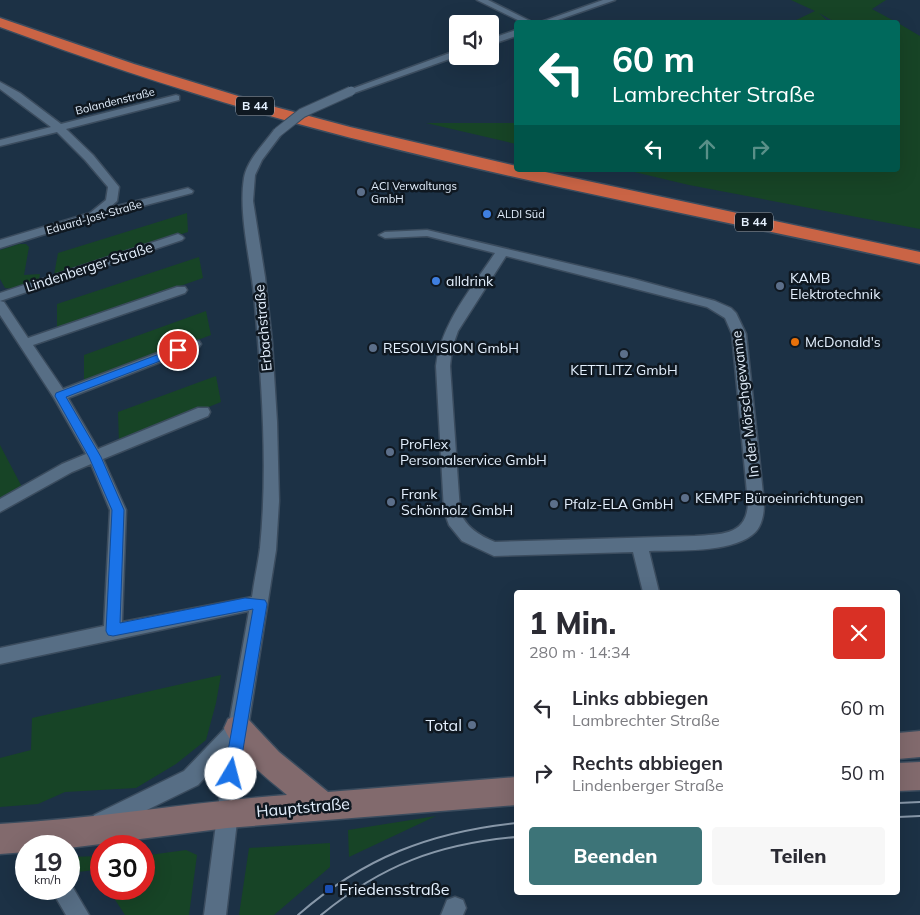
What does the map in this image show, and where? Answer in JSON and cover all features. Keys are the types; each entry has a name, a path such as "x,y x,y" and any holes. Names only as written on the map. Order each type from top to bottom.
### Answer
{"highway":[{"name":"B 44","path":"0,12 170,70 369,124 514,158"},
{"name":"B 44","path":"0,22 159,77 346,131 514,169"},
{"name":"B 44","path":"525,172 920,258"},
{"name":"B 44","path":"580,172 920,244"}],"main road":[{"path":"238,728 269,762 322,805"},
{"path":"900,746 920,744"},
{"path":"900,778 920,776"},
{"name":"Hauptstraße","path":"0,839 322,805 514,791"}],"street":[{"path":"481,0 524,20"},
{"path":"552,20 611,0"},
{"path":"499,39 514,34"},
{"name":"Erbachstraße","path":"215,915 238,728 268,550 271,501 270,422 262,307 246,201 250,175 257,160 278,132 302,113 351,91 449,56"},
{"name":"Bolandenstraße","path":"2,87 29,103 60,128 97,165 114,187 111,201 93,216"},
{"name":"Bolandenstraße","path":"60,128 176,98"},
{"path":"0,143 60,128"},
{"name":"Eduard-Jost-Straße","path":"0,244 93,216 188,191"},
{"name":"In der Mörschgewanne","path":"385,235 427,233 634,283 711,304 726,311 738,328 756,503 754,519 746,531 728,538 639,545 494,549 468,536 456,521 450,499 442,375 446,348 456,322 502,252"},
{"name":"Lindenberger Straße","path":"0,297 178,238"},
{"path":"26,343 181,290"},
{"path":"0,305 60,396 95,457 118,510 113,631"},
{"path":"60,396 194,344"},
{"path":"0,506 67,468 203,412"},
{"path":"639,545 650,590"},
{"path":"0,656 245,604 260,604"},
{"path":"82,831 191,778 238,728"},
{"path":"69,900 78,915"}],"green space":[{"path":"791,0 886,0 872,9 892,20 831,20 819,13 827,20 796,20 815,11"},
{"path":"900,24 920,36 920,229 689,185 634,172 900,172"},
{"path":"426,123 514,123 514,144"},
{"path":"187,213 188,232 54,275 58,253"},
{"path":"19,244 26,244 29,247 24,275 40,274 39,280 12,289 5,288 0,279 0,250"},
{"path":"199,257 203,278 57,329 57,304"},
{"path":"206,311 211,335 84,383 84,355"},
{"path":"216,376 221,402 119,443 118,412"},
{"path":"0,445 22,487 0,499"},
{"path":"221,675 206,740 176,764 136,788 65,792 38,804 0,807 0,758 31,750 32,718"},
{"path":"436,816 349,857 348,830"},
{"path":"330,843 330,867 274,915 239,915 249,848"},
{"path":"186,850 197,855 189,915 125,915 115,900 155,900 155,854"},
{"path":"90,856 90,871 80,872 80,857"}],"tram line":[{"path":"900,803 920,802"},
{"path":"900,817 920,816"},
{"path":"298,915 347,878 399,851 455,833 514,823"},
{"path":"321,915 366,883 412,860 461,845 514,837"}],"place":[{"name":"ACI Verwaltungs GmbH","path":"361,192"},
{"name":"ALDI Süd","path":"487,214"},
{"name":"alldrink","path":"436,281"},
{"name":"KAMB Elektrotechnik","path":"780,286"},
{"name":"McDonald's","path":"795,342"},
{"name":"RESOLVISION GmbH","path":"373,348"},
{"name":"KETTLITZ GmbH","path":"624,354"},
{"name":"ProFlex Personalservice GmbH","path":"390,452"},
{"name":"KEMPF Büroeinrichtungen","path":"685,498"},
{"name":"Frank Schönholz GmbH","path":"391,502"},
{"name":"Pfalz-ELA GmbH","path":"554,504"},
{"name":"Total","path":"472,725"},
{"name":"Friedensstraße","path":"329,889"}],"route":[{"path":"178,350 60,396 95,457 118,510 113,631 245,604 260,604 231,774"}]}
